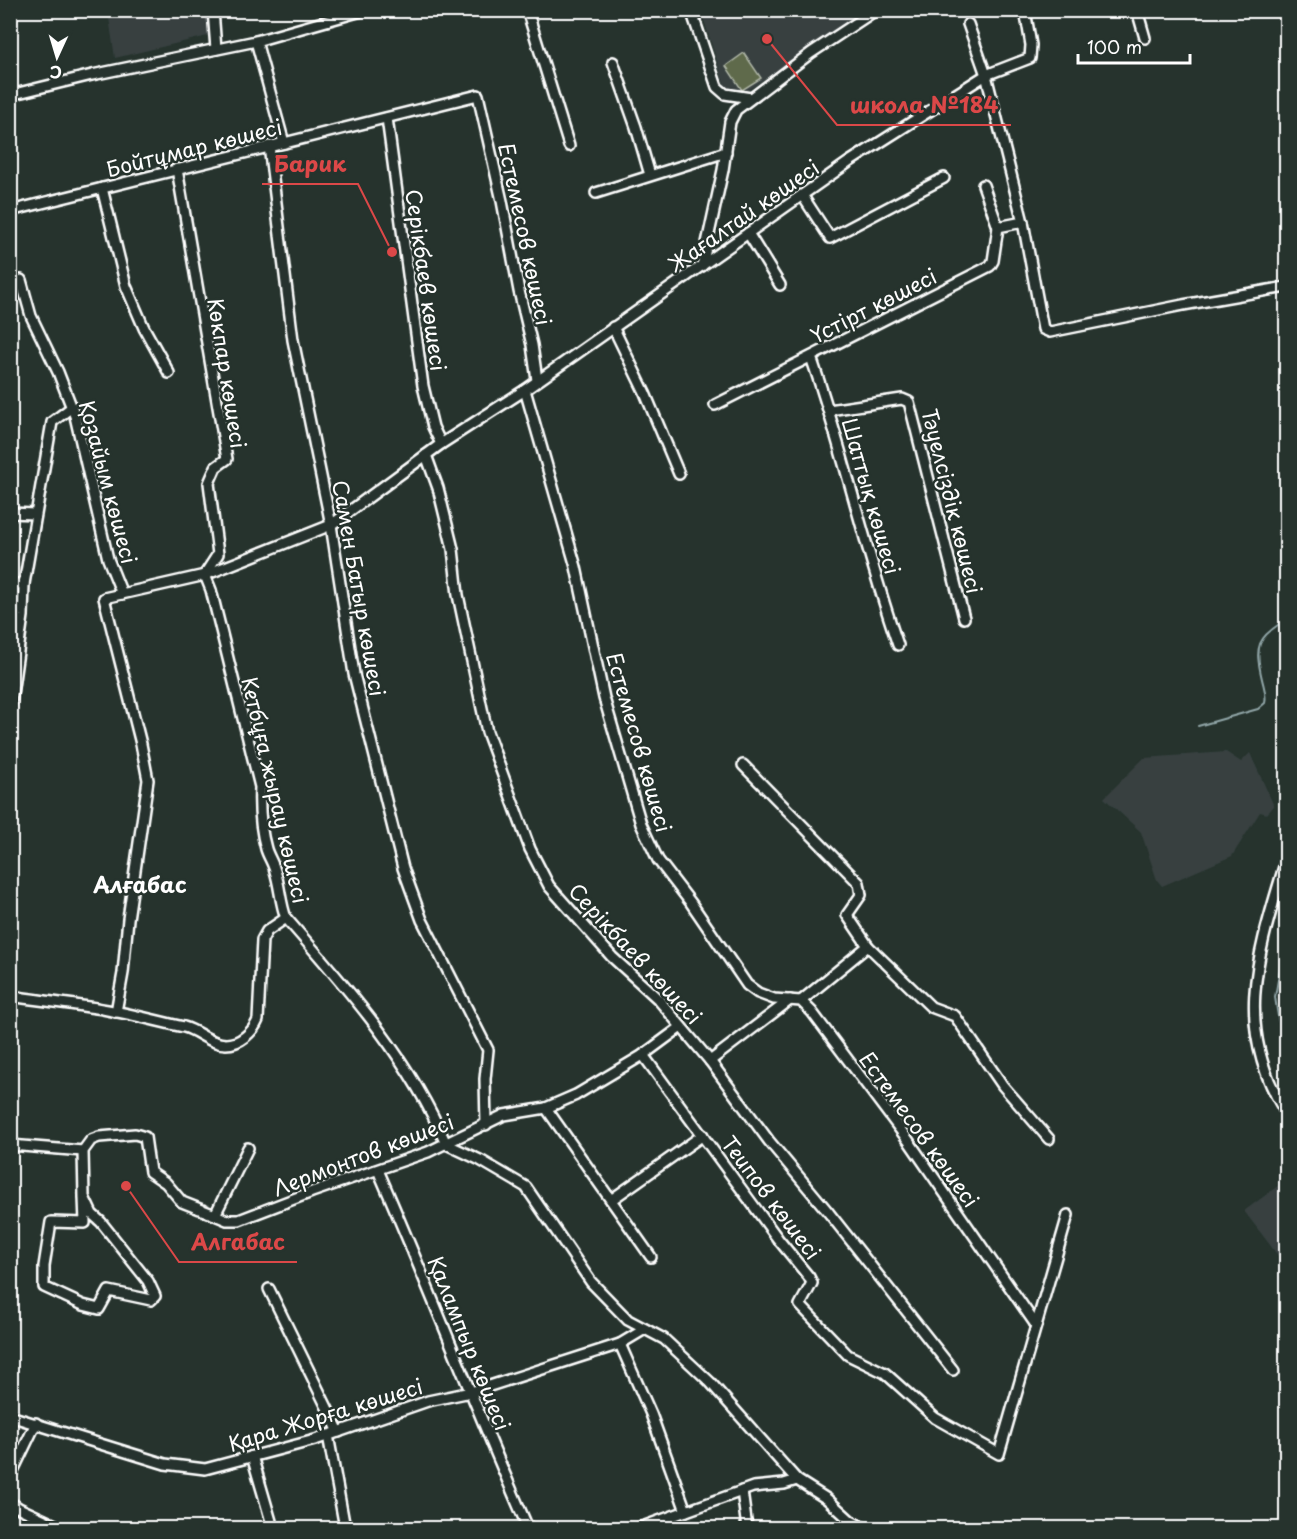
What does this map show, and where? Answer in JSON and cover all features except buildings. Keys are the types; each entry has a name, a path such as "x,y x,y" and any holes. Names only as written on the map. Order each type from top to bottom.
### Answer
{"street":[{"path":"213,10 216,49"},
{"path":"10,95 92,75 255,41 365,10"},
{"path":"526,10 569,146"},
{"path":"691,10 717,87 725,93 751,98"},
{"path":"702,266 730,122 736,110 812,53 876,10"},
{"name":"Жағалтай көшесі","path":"426,455 525,390 849,162 986,75 1030,58 1031,45 1025,10"},
{"path":"1137,10 1145,38"},
{"path":"968,24 986,75 1023,222 1043,329 1050,332 1287,287"},
{"path":"255,41 284,143"},
{"path":"613,62 636,127 650,176"},
{"name":"Бойтұмар көшесі","path":"10,211 478,95"},
{"name":"Естемесов көшесі","path":"478,95 532,345 537,380"},
{"name":"Серікбаев көшесі","path":"387,118 423,386 432,427 441,444"},
{"name":"Самен Батыр көшесі","path":"269,146 293,340 331,525 354,674 404,868 422,920 488,1050 485,1079 486,1125"},
{"path":"596,193 726,152"},
{"name":"Көкпар көшесі","path":"177,169 226,459 216,467 209,483 218,554 205,575"},
{"path":"802,195 830,238 944,178"},
{"path":"983,185 999,227 1023,222"},
{"path":"102,188 126,286 144,328 169,374"},
{"name":"Үстірт көшесі","path":"715,405 990,266 999,227"},
{"path":"748,233 780,285"},
{"name":"Қозайым көшесі","path":"21,280 31,316 72,407 108,559 122,594"},
{"path":"613,327 645,393 679,474"},
{"name":"Шаттық көшесі","path":"811,357 830,410 884,605 898,645"},
{"name":"Естемесов көшесі","path":"525,390 576,567 604,698 641,824 658,860 691,903 747,986 774,999 801,1001 812,1012 908,1140 1036,1325"},
{"name":"Тәуелсіздік көшесі","path":"830,410 903,399 909,402 964,618"},
{"path":"10,709 23,616 24,584 52,422 72,407"},
{"path":"116,1012 148,780 139,733 104,598 205,575 331,525 426,455"},
{"name":"Серікбаев көшесі","path":"426,455 438,488 453,549 458,595 488,732 530,849 549,886 612,957 658,999 710,1061 769,1141 829,1212 953,1370"},
{"path":"10,513 35,514"},
{"name":"Кетбұға жырау көшесі","path":"205,575 211,590 260,787 259,811 262,835 266,851 276,872 280,902 285,918 382,1032 432,1111 446,1144"},
{"path":"10,584 24,584"},
{"path":"743,765 859,883 861,895 847,915 868,946 930,1007 955,1016 1004,1086 1049,1139"},
{"path":"1287,860 1256,976 1254,1026 1257,1048 1264,1070 1287,1113"},
{"path":"10,996 116,1012 189,1029 214,1042 229,1044 243,1039 255,1027 258,1020 262,940 267,931 285,918"},
{"path":"801,1001 868,946"},
{"path":"710,1061 790,1000"},
{"name":"Лермонтов көшесі","path":"83,1151 91,1140 99,1137 135,1134 145,1137 150,1172 166,1183 182,1202 227,1220 239,1220 446,1144 504,1115 546,1108 576,1095 643,1055 681,1027"},
{"name":"Теипов көшесі","path":"643,1055 778,1239 809,1277 812,1283 800,1305 848,1355 885,1373 934,1418 999,1454 1036,1325"},
{"path":"546,1108 651,1257"},
{"path":"610,1200 703,1135"},
{"path":"446,1144 480,1160 526,1187 591,1282 628,1320 664,1339 710,1382 797,1480 827,1499 851,1521 864,1528"},
{"path":"10,1145 83,1151 84,1197 85,1223 51,1222 44,1266 44,1287 83,1305 99,1309 109,1291 151,1300 155,1296 148,1281 92,1214 84,1197"},
{"path":"215,1215 248,1148"},
{"name":"Қалампыр көшесі","path":"378,1170 471,1392 481,1422 528,1528"},
{"path":"1036,1325 1068,1215"},
{"path":"269,1289 339,1431"},
{"name":"Қара Жорға көшесі","path":"10,1416 165,1464 205,1469 328,1435 428,1401 471,1392 620,1344 645,1329"},
{"path":"620,1344 651,1414 686,1511"},
{"path":"10,1477 36,1423"},
{"path":"328,1435 345,1528"},
{"path":"252,1456 273,1528"},
{"path":"639,1528 753,1487 784,1484 797,1480"},
{"path":"742,1491 747,1528"},
{"path":"10,1502 62,1528"}],"shaded area":[{"path":"108,11 210,11 212,35 115,58"},
{"path":"701,11 866,11 745,92 726,90"},
{"path":"1226,752 1241,762 1250,753 1274,806 1267,814 1260,812 1232,856 1162,886 1157,880 1141,832 1104,798 1144,758"},
{"path":"1286,1180 1286,1266 1244,1211"}],"green space":[{"path":"744,53 761,78 742,90 726,66"}],"waterway":[{"path":"1198,726 1258,709 1265,703 1258,650 1264,637 1286,620"},
{"path":"1286,934 1275,997 1286,1068"}],"place":[{"name":"школа №184","path":"767,39"},
{"name":"Барик","path":"392,252"},
{"name":"Алгабас","path":"126,1186"}],"district":[{"name":"Алғабас","path":"140,883"}]}
